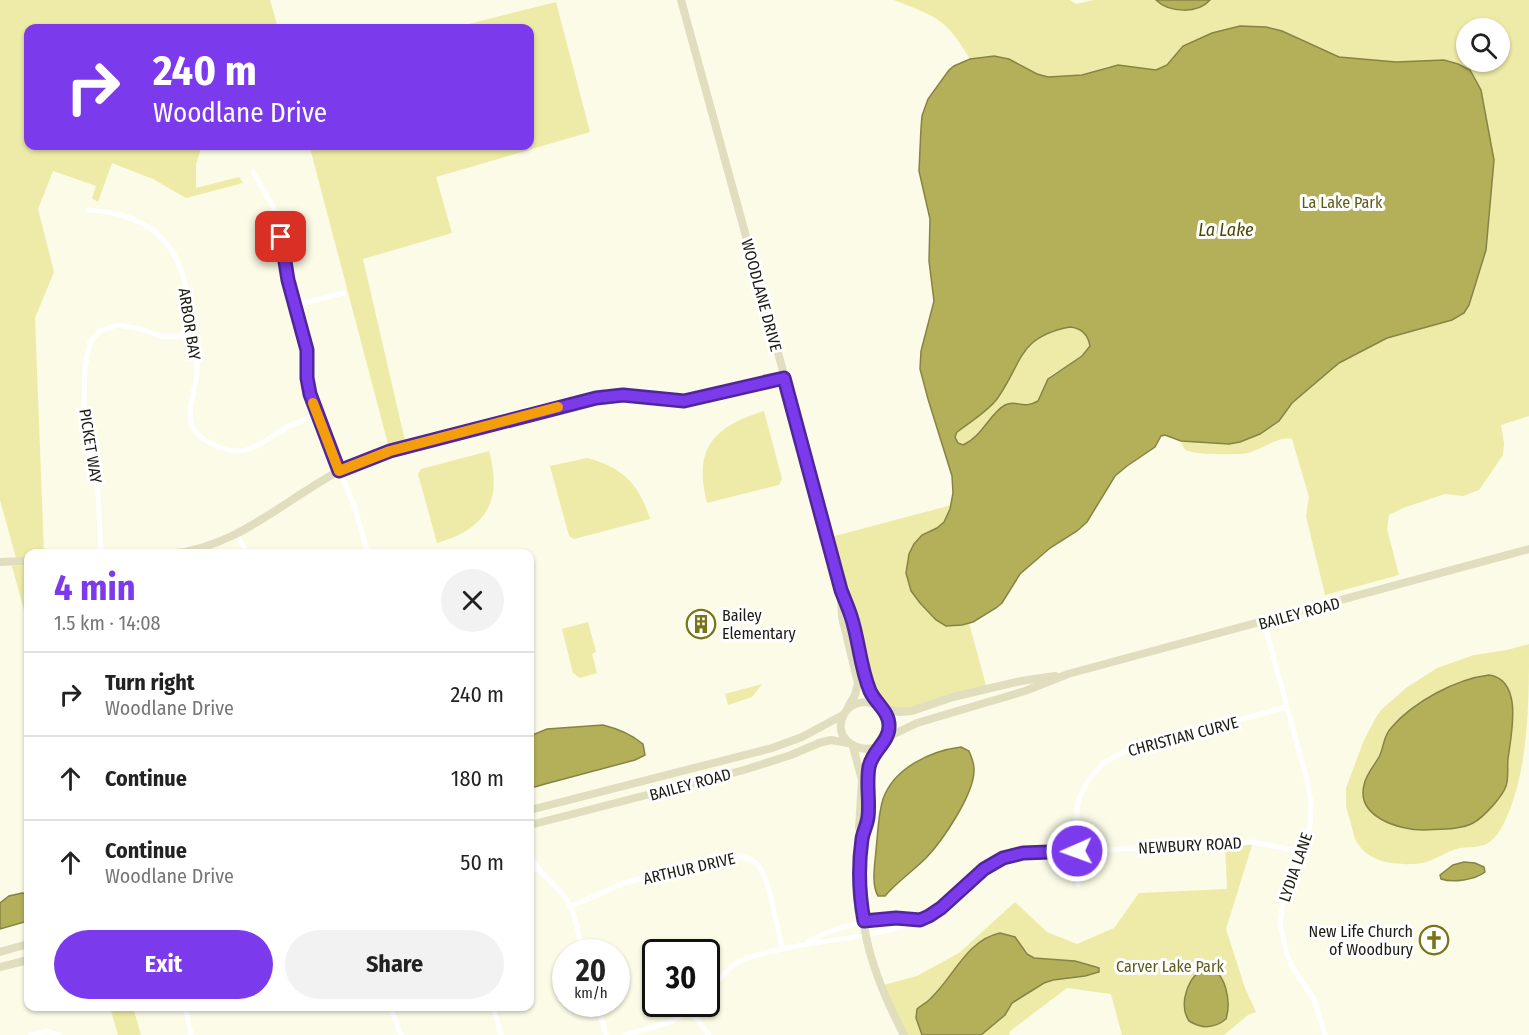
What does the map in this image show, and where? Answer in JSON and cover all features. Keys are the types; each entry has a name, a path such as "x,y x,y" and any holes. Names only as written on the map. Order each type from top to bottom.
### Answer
{"street":[{"name":"WOODLANE DRIVE","path":"681,0 841,590 851,616 868,683 879,706"},
{"path":"253,172 272,205 278,222 286,272 307,350 307,378 317,416 355,508 367,549"},
{"name":"ARBOR BAY","path":"88,210 125,214 146,225 163,240 181,270 196,350 197,372 189,416 196,433 207,441 231,450 247,450 288,427 317,416"},
{"path":"296,305 343,293"},
{"name":"PICKET WAY","path":"101,549 98,491 86,439 84,409 85,374 90,342 100,331 117,325 137,328 164,337 193,336"},
{"path":"193,549 237,535 339,471 390,451 596,398 623,395 684,401 784,378"},
{"path":"237,535 244,549"},
{"name":"BAILEY ROAD","path":"886,738 927,720 1024,691 1068,674 1529,549"},
{"path":"0,562 24,561"},
{"name":"WOODLANE DRIVE","path":"841,590 842,617 858,683 855,695 844,714"},
{"name":"LYDIA LANE","path":"1264,622 1311,804 1310,825 1302,852 1284,895 1280,917 1281,932 1290,962 1314,999 1325,1035"},
{"name":"BAILEY ROAD","path":"879,706 899,712 912,711 1021,681 1068,674"},
{"path":"862,835 866,830 868,816 869,768 879,746 886,738 889,724 886,714 879,706 866,702 854,704 844,714 841,727 862,780 859,880 866,935 880,986 904,1035"},
{"name":"CHRISTIAN CURVE","path":"1078,885 1076,818 1080,796 1088,781 1103,763 1128,750 1287,707"},
{"name":"BAILEY ROAD","path":"534,809 772,748 802,737 844,714"},
{"name":"BAILEY ROAD","path":"534,824 744,770 831,740 850,745"},
{"path":"850,745 866,750 879,746"},
{"name":"NEWBURY ROAD","path":"804,943 866,935 920,920 936,912 984,869 1003,858 1023,853 1253,842 1302,852"},
{"name":"ARTHUR DRIVE","path":"570,907 633,881 729,857 745,857 755,862 764,874 783,949"},
{"path":"534,861 538,870 561,892 570,907 579,939"},
{"path":"534,868 538,870"},
{"name":"NEWBURY ROAD","path":"720,979 736,964 754,956 804,943 844,926 864,921 896,918 920,920"},
{"path":"0,952 24,945"},
{"path":"0,967 24,961"},
{"path":"186,1011 191,1035"},
{"path":"392,1011 401,1035"},
{"path":"494,1011 501,1035"},
{"path":"601,1017 606,1035"},
{"path":"626,1035 668,1024 680,1017"},
{"path":"696,1017 709,1035"},
{"path":"31,1035 48,1031 59,1035"}],"green space":[{"path":"0,0 270,0 277,24 24,24 24,150 201,150 196,164 196,188 239,177 243,183 186,198 153,179 112,163 98,202 92,198 96,186 53,171 38,209 54,272 35,318 44,549 24,549 24,557 16,558 0,500"},
{"name":"La Lake Park","path":"894,0 1070,0 1076,4 1094,0 1529,0 1529,416 1501,425 1503,455 1479,490 1463,496 1445,494 1389,515 1387,529 1399,575 1325,595 1306,516 1309,497 1292,439 1282,439 1243,454 1198,453 1186,450 1183,446 1181,441 1229,444 1240,442 1260,434 1281,418 1109,66 1080,75 1057,78 1038,74 1002,57 988,56 970,59 947,27 931,15"},
{"path":"556,2 590,132 534,148 534,24 469,24"},
{"path":"311,150 528,150 436,177 452,233 363,259 405,441 389,448"},
{"path":"1074,327 1087,337 1089,345 1087,351 1083,356 1050,376 1038,401 1028,405 1005,405 969,442 963,445 958,443 955,437 957,432 995,401 1016,363 1038,337"},
{"path":"764,411 782,479 779,485 707,503 703,484 703,468 705,454 711,442 732,424"},
{"path":"489,451 494,484 487,511 468,530 437,543 418,474 421,469"},
{"path":"587,458 610,466 628,479 640,496 650,519 574,539 569,536 550,466"},
{"path":"1058,477 1073,533 1050,548 1020,574 1002,603 969,623 987,689 912,711 878,705 827,538"},
{"path":"24,565 24,610 12,566"},
{"path":"588,622 596,652 592,654 597,673 580,678 573,673 562,629"},
{"path":"1529,644 1528,715 1522,762 1511,807 1496,836 1487,844 1456,849 1420,864 1388,862 1365,852 1355,839 1346,806 1346,788 1364,740 1381,710 1406,688 1437,668 1474,655"},
{"path":"762,684 752,697 728,705 725,694"},
{"name":"Carver Lake Park","path":"1253,842 1226,929 1245,988 1256,1012 1248,1015 1224,1035 1122,1035 1111,994 1067,988 1009,1032 1010,1035 904,1035 880,986 917,976 959,953 1015,902 1047,932 1077,944 1114,928 1139,893 1227,889 1225,843"},
{"path":"111,1011 134,1011 141,1035 118,1035"}],"water":[{"path":"1156,0 1210,0 1198,8 1183,10 1168,7"},
{"name":"La Lake","path":"1240,26 1266,27 1282,31 1339,57 1396,62 1444,60 1456,63 1456,72 1471,72 1481,90 1494,160 1486,250 1469,305 1464,313 1452,320 1387,338 1339,363 1292,403 1279,421 1260,434 1229,444 1181,441 1165,435 1161,436 1155,447 1115,476 1087,522 1050,548 1020,574 1002,603 973,622 946,626 936,620 920,603 911,591 906,573 909,554 914,544 922,535 944,522 950,509 953,493 952,476 920,369 921,351 934,301 929,261 930,219 919,171 922,116 928,99 949,70 970,59 994,56 1009,59 1037,74 1048,77 1082,75 1118,65 1156,70 1167,65 1183,46 1212,33","holes":["1070,327 1077,329 1088,339 1090,346 1082,356 1048,379 1038,401 1028,405 1013,403 1005,405 970,441 963,445 958,443 955,437 957,432 993,404 1030,345 1053,331"]},
{"path":"1489,675 1500,679 1507,687 1513,710 1507,783 1497,801 1473,823 1449,829 1424,830 1403,827 1382,820 1373,813 1366,806 1363,796 1364,785 1391,728 1411,709 1436,693 1463,681"},
{"path":"603,725 624,732 638,740 643,744 645,755 635,760 535,787 534,734 547,729"},
{"path":"961,747 969,751 974,769 973,779 957,816 926,858 885,896 878,896 874,874 878,824 883,799 888,788 895,778 914,763 937,752"},
{"path":"1464,862 1484,867 1485,872 1464,880 1441,879 1440,875 1453,865"},
{"path":"24,893 24,922 0,929 0,903 9,896"},
{"path":"1000,933 1015,937 1027,954 1034,958 1075,961 1099,968 1099,972 1044,983 1012,1003 1005,1015 981,1035 922,1035 916,1018 917,1009 940,989 970,951 989,937"},
{"path":"1206,968 1213,970 1223,981 1228,1005 1226,1019 1217,1025 1208,1027 1189,1021 1184,1007 1190,983"}],"slow traffic":[{"path":"313,403 339,471 390,451 558,407"}],"place":[{"name":"Bailey Elementary","path":"701,624"},
{"name":"New Life Church of Woodbury","path":"1434,940"}],"route":[{"path":"281,237 284,264 304,333 310,394 339,471 390,451 609,395 674,402 699,399 784,378 868,683 872,695 884,710 889,724 888,734 877,749 869,768 868,816 866,830 862,835 859,869 859,891 864,921 896,918 920,920 941,908 993,862 1023,853 1077,851"}]}
